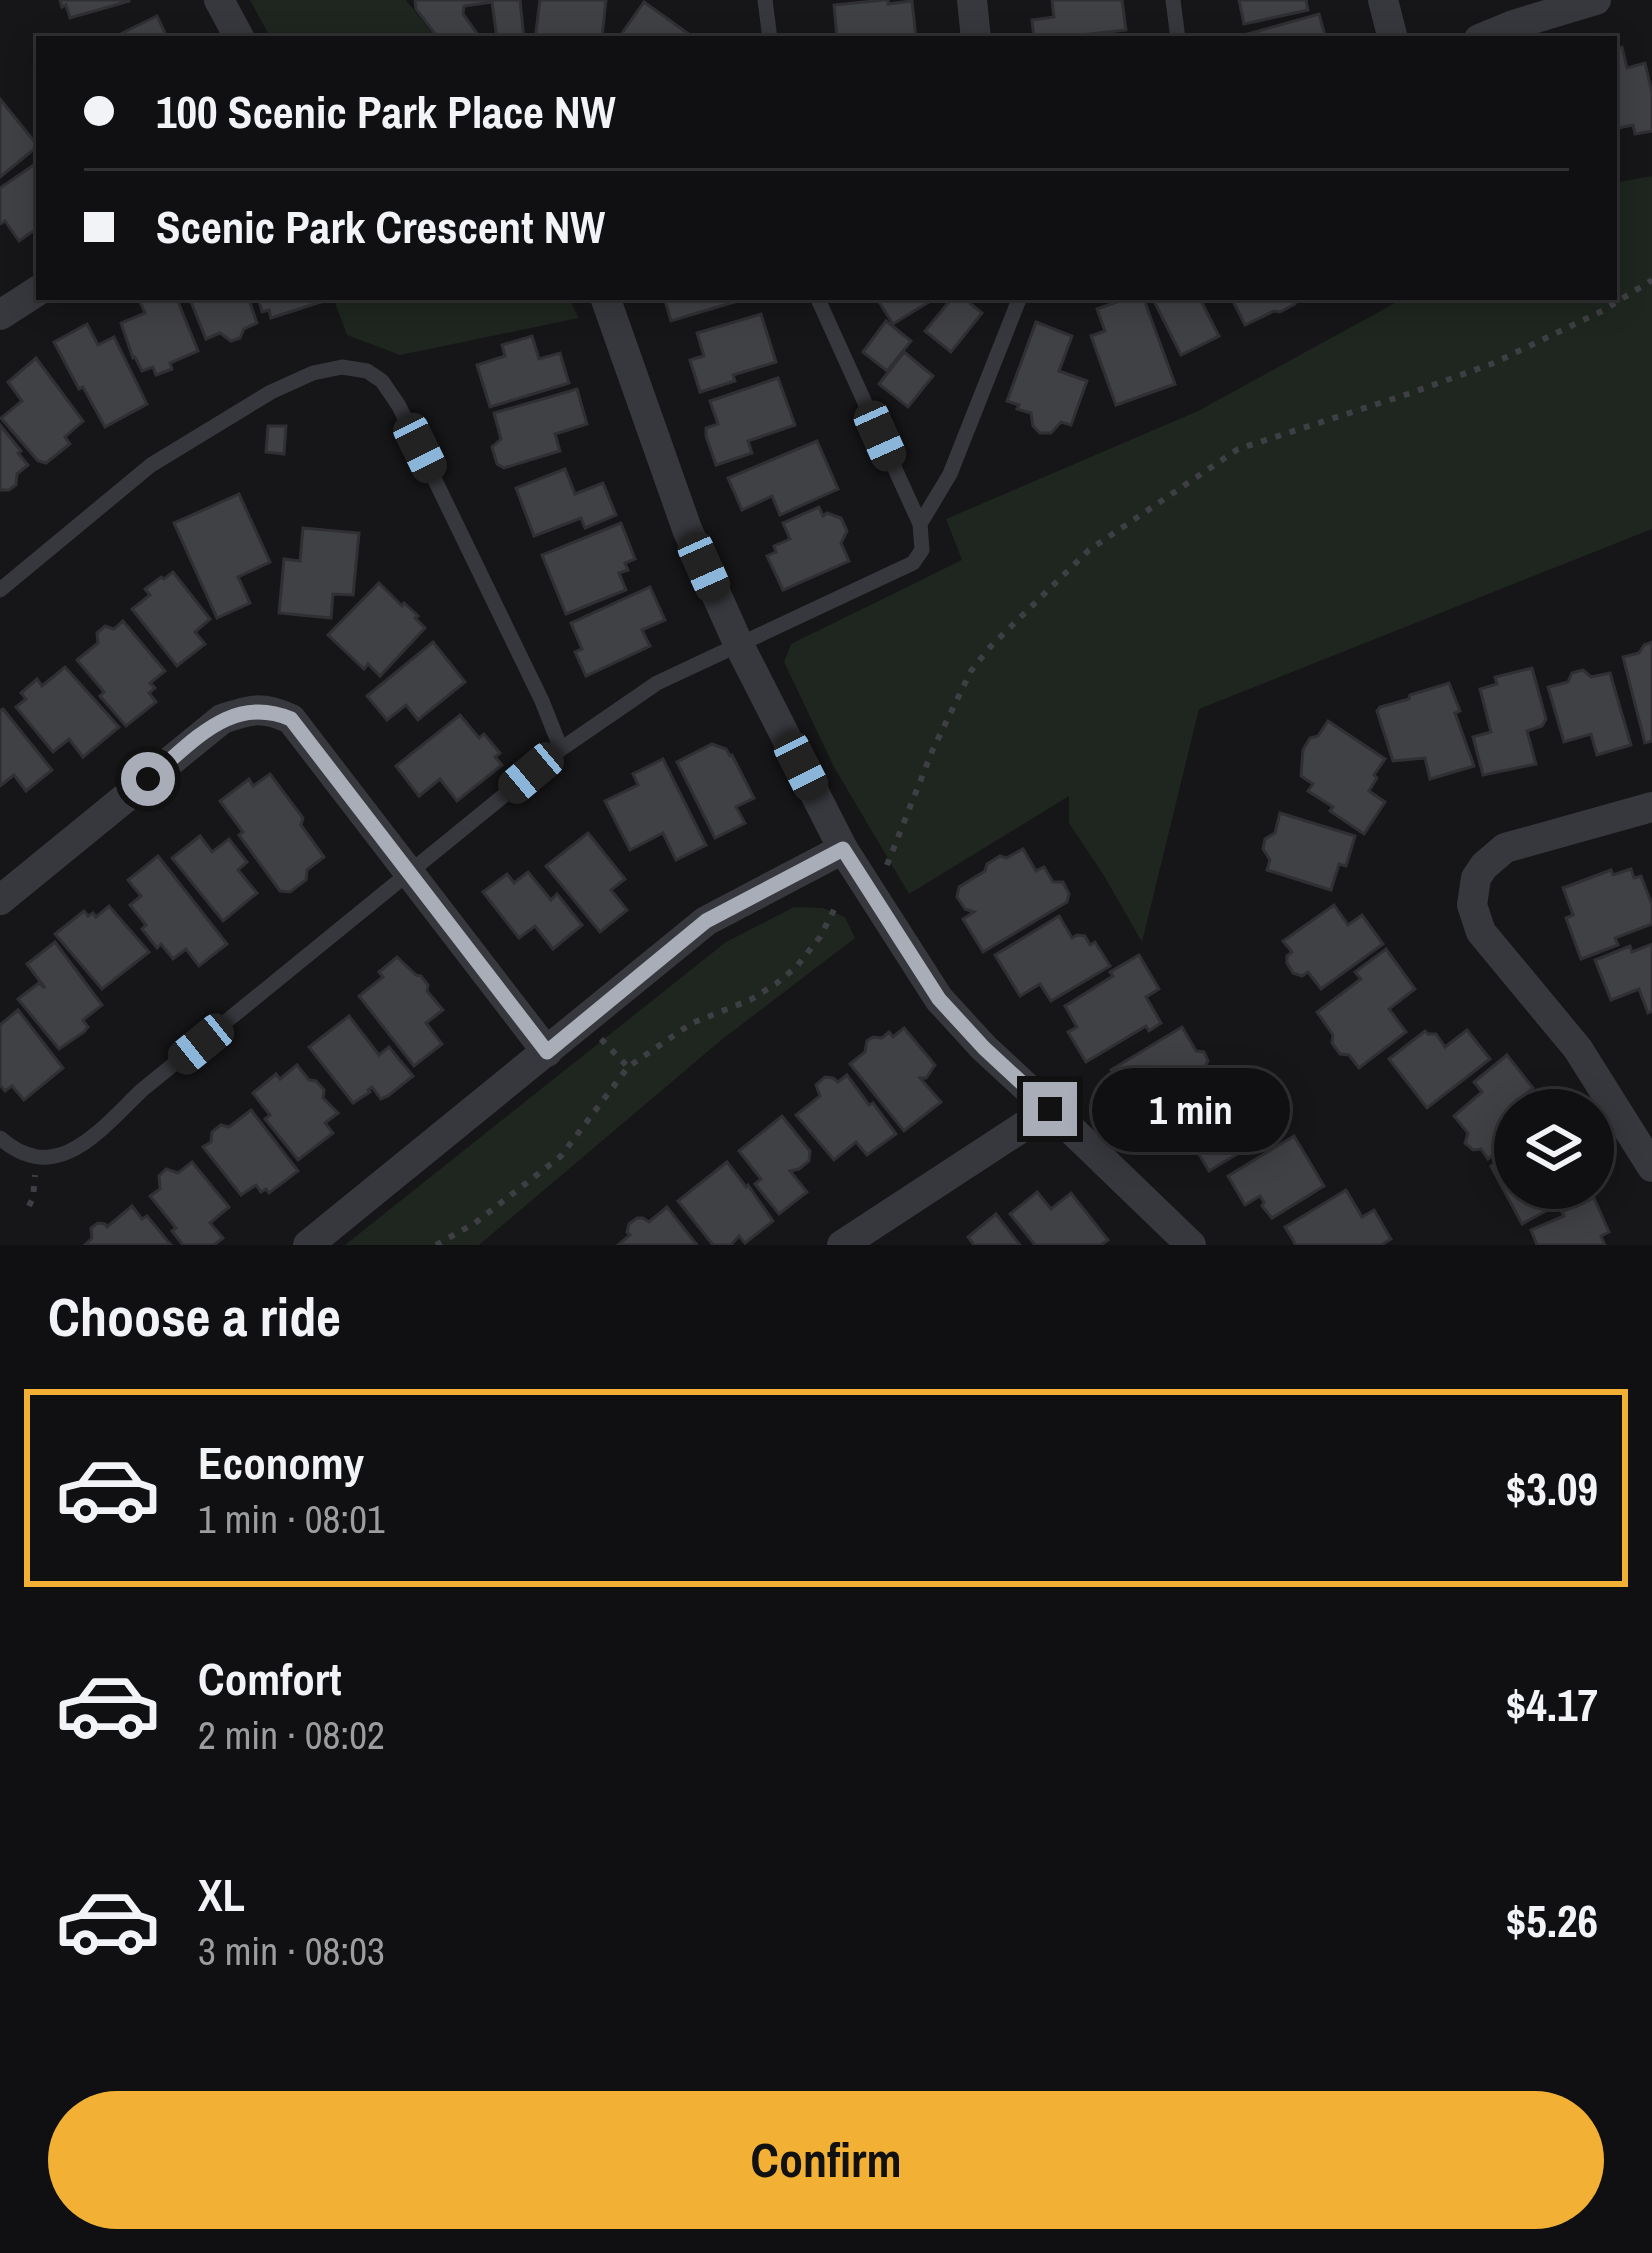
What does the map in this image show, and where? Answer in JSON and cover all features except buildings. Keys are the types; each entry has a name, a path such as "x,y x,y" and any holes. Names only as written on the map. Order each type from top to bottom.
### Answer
{"street":[{"path":"219,0 238,36"},
{"path":"972,0 976,36"},
{"path":"1383,0 1392,36"},
{"path":"1487,36 1582,2"},
{"path":"0,315 36,292"},
{"path":"605,300 687,529 738,643 843,849 939,999 984,1048 1191,1245"},
{"path":"0,900 222,719 249,710 271,710 291,719 547,1052"},
{"path":"1652,807 1505,848 1477,878 1472,905 1481,932 1578,1049 1652,1167"},
{"path":"308,1245 706,921 843,849"},
{"path":"842,1245 1050,1109"}],"lane":[{"path":"765,0 770,36"},
{"path":"1173,0 1178,36"},
{"path":"0,1138 17,1153 50,1158 89,1140 142,1090 561,749 657,683 913,563 922,550 920,524 818,300"},
{"path":"920,524 950,474 1019,300"},
{"path":"0,590 151,464 271,392 313,373 342,367 367,371 382,382 399,406 561,749"}],"path":[{"path":"886,866 933,749 971,671 1090,550 1238,449 1494,362 1604,310 1652,280"},
{"path":"436,1245 475,1223 552,1164 628,1066 692,1023 750,1000 777,983 820,937 836,906"}],"shaded area":[{"path":"250,0 406,0 435,36 269,36"},
{"path":"1652,176 1652,529 1199,709 1142,942 1069,823 1069,796 909,894 834,767 784,662 791,644 962,560 946,519 1198,411 1401,300 1617,300 1617,182"},
{"path":"334,300 570,300 579,318 400,355 347,335"},
{"path":"794,907 823,908 845,917 855,938 720,1041 479,1245 345,1245 726,942"}],"route":[{"path":"148,779 222,719 249,710 271,710 291,719 547,1052 706,921 843,849 939,999 1050,1109"}]}
